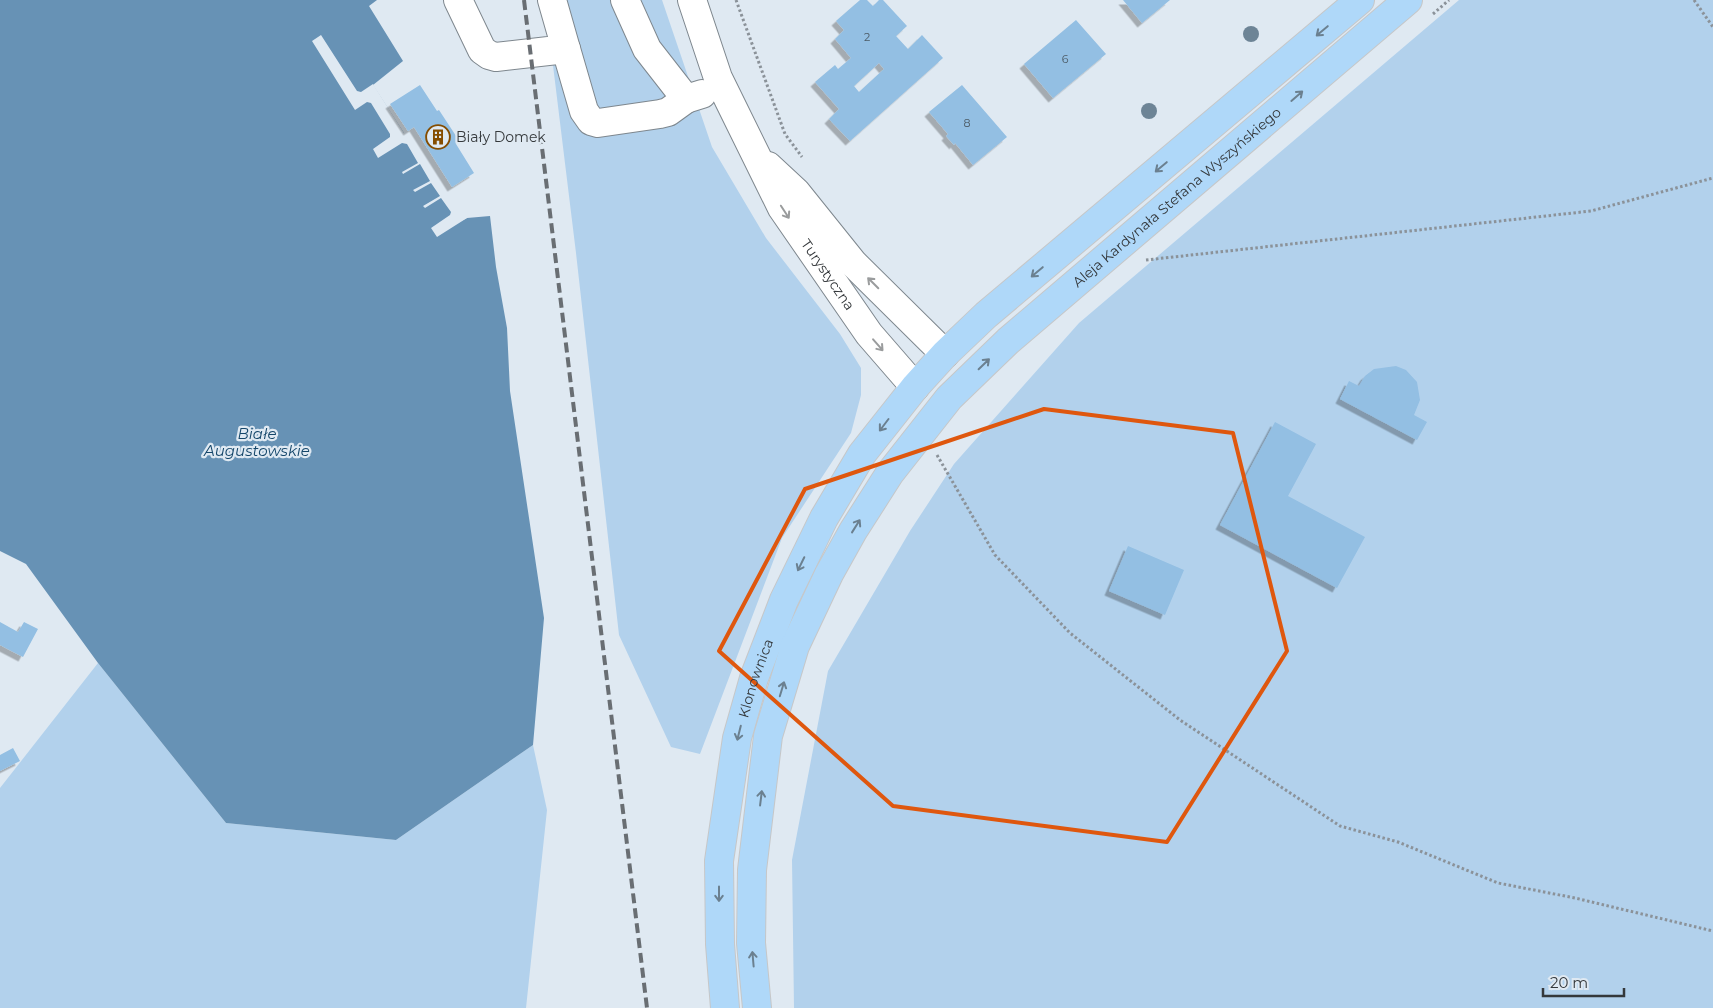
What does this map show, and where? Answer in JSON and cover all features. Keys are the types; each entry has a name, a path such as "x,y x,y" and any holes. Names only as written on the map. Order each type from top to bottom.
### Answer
{"main road":[{"path":"945,354 949,398 915,387 945,354 986,315 1360,0"},
{"name":"Aleja Kardynała Stefana Wyszyńskiego","path":"949,398 1008,341 1408,0"},
{"path":"1198,136 1220,162"},
{"name":"Klonownica","path":"725,1008 720,944 719,861 737,738 754,678 784,600 824,518 862,454 915,387"},
{"name":"Klonownica","path":"757,1008 751,943 752,870 768,736 795,646 829,574 853,531 890,473 949,398"}],"street":[{"path":"458,0 482,50 489,55 496,57 566,49"},
{"path":"552,0 584,111 591,120 598,123 668,112 686,98 722,87"},
{"path":"625,0 647,49 686,98"},
{"name":"Turystyczna","path":"692,0 722,87 782,208 869,334 915,387"},
{"name":"Turystyczna","path":"755,153 796,192 853,263 945,354"}],"path":[{"path":"736,0 785,134 807,165"},
{"path":"1694,0 1713,27"},
{"path":"1109,254 1138,261 1591,211 1713,178"},
{"path":"933,448 995,555 1070,633 1180,720 1340,826 1398,842 1498,883 1574,898 1713,931"}],"highlighted area":[{"path":"1044,409 1233,433 1287,651 1167,842 893,806 719,651 805,489"}],"shaded area":[{"path":"545,0 662,0 712,147 766,238 840,334 861,368 861,395 851,433 782,538 700,754 671,747 619,635 576,253"},
{"path":"1459,0 1713,0 1713,1008 794,1008 792,860 828,671 910,531 954,464 1079,323"},
{"path":"98,663 226,823 396,840 533,745 547,810 526,1008 0,1008 0,788"}],"water":[{"name":"Białe Augustowskie","path":"0,0 377,0 369,6 403,61 373,85 461,221 467,218 490,216 496,267 507,328 510,391 544,618 533,745 396,840 226,823 98,663 26,564 0,551"}],"pier":[{"path":"321,35 357,91 361,92 373,84 462,218 465,216 467,218 437,237 431,228 450,215 451,212 441,198 425,208 423,206 440,196 431,183 415,192 413,190 430,181 420,164 403,174 402,172 418,163 407,144 402,143 378,158 373,149 390,137 390,134 371,103 367,102 355,110 312,41"}],"building":[{"path":"860,0 867,0 873,6 879,0 883,0 907,26 896,36 908,49 922,35 943,58 850,141 829,119 839,109 815,82 835,65 838,69 851,58 835,39 844,30 836,21","holes":["879,63 884,69 859,92 854,86"]},
{"path":"1123,0 1170,0 1142,23"},
{"path":"1076,20 1106,54 1053,98 1024,64"},
{"name":"Biały Domek","path":"420,85 460,142 456,144 474,173 452,187 414,127 408,131 390,104"},
{"path":"962,85 1007,137 973,165 955,143 954,145 946,136 948,134 929,112"},
{"path":"1396,366 1406,370 1417,382 1420,400 1414,415 1427,422 1417,440 1340,399 1349,381 1359,386 1365,376 1374,369"},
{"path":"1275,422 1316,444 1288,496 1365,537 1337,588 1220,525"},
{"path":"1128,546 1184,570 1165,615 1109,591"},
{"path":"0,622 18,632 24,622 38,629 23,657 0,645"},
{"path":"13,748 20,761 0,771 0,755"}],"railway":[{"path":"524,0 647,1008"}],"place":[{"name":"Biały Domek","path":"438,137"}]}
